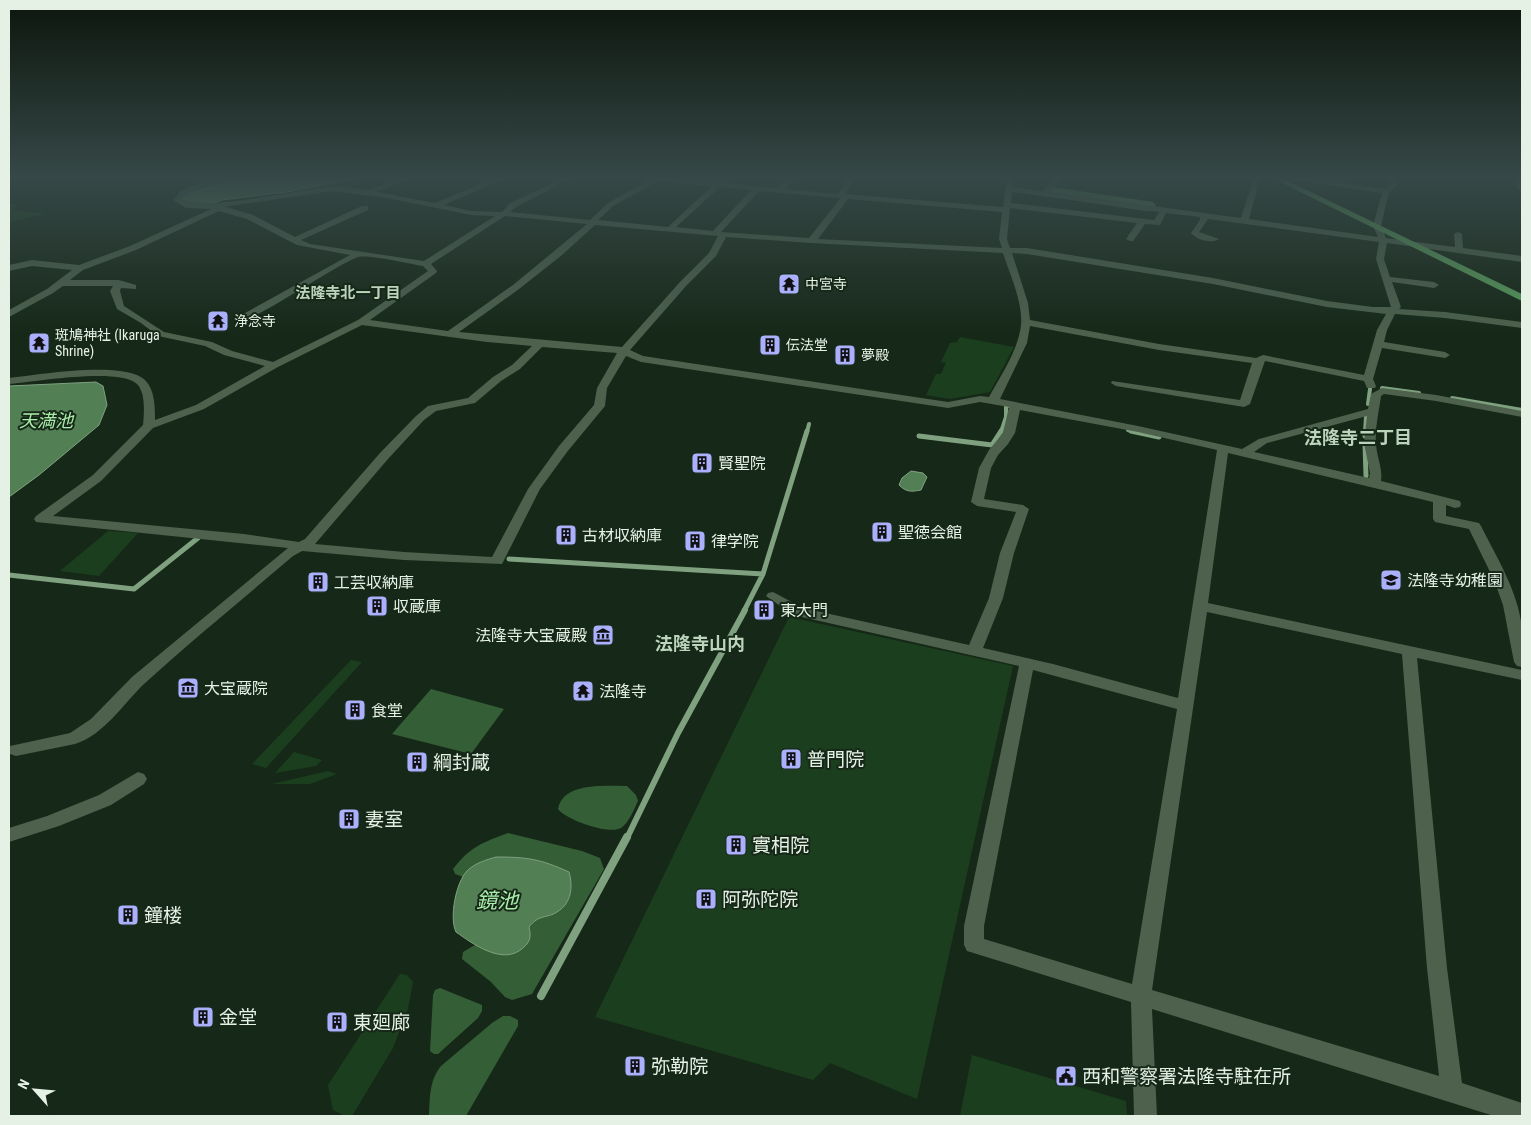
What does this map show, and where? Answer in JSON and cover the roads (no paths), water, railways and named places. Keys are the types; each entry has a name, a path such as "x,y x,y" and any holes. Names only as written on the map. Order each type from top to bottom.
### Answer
{"highway":[{"path":"1386,230 1522,298"}],"street":[{"path":"9,314 40,297 80,268 125,252 171,230"},
{"path":"278,230 309,246 426,264 434,271 361,322 274,365 200,408 148,426 97,478 41,519 244,538 285,543 302,548 497,561 534,488 563,448 599,406 602,388 623,352 683,284 713,254 721,230"},
{"path":"295,240 316,230"},
{"path":"426,264 478,230"},
{"path":"450,334 545,264 584,230"},
{"path":"688,230 971,250 1027,251 1236,285 1327,304 1522,325"},
{"path":"811,240 820,230"},
{"path":"993,401 1022,343 1026,322 1023,303 1007,250 1003,230"},
{"path":"1130,239 1136,230"},
{"path":"1198,230 1196,234 1200,237 1215,239"},
{"path":"1335,230 1383,240 1522,259"},
{"path":"1368,379 1388,318 1396,307 1380,259 1383,240 1379,230"},
{"path":"1458,234 1460,250"},
{"path":"239,320 358,254"},
{"path":"12,266 32,263 80,268"},
{"path":"1387,279 1434,285"},
{"path":"61,283 119,283 133,286"},
{"path":"119,283 115,291 120,307 144,321 161,334 213,345 228,353 274,365"},
{"path":"1469,318 1470,332"},
{"path":"361,322 450,334 623,352 641,359 948,405 980,399 993,401 1244,453 1455,504"},
{"path":"1026,322 1159,347 1258,361 1263,358 1276,360 1368,379 1378,392"},
{"path":"16,750 75,738 97,724 138,681 288,553 302,548 338,511 384,456 420,418 432,408 471,401 497,379 516,367 539,344"},
{"path":"1378,344 1445,355"},
{"path":"1116,383 1244,404 1258,361"},
{"path":"9,381 96,372 130,375 139,380 145,388 150,409 148,426"},
{"path":"1378,392 1390,391 1436,398 1522,414"},
{"path":"1374,483 1376,473 1370,443 1375,397 1378,392"},
{"path":"974,651 996,598 1007,553 1022,509 977,502 980,483 990,457 1007,437 1012,426 1015,406"},
{"path":"1244,453 1263,441 1373,411"},
{"path":"1145,1116 1141,995 1223,450"},
{"path":"1439,500 1440,519 1474,526 1501,580 1510,605 1522,662"},
{"path":"773,596 798,612 1028,663 1184,705"},
{"path":"1200,606 1522,675"},
{"path":"1410,651 1437,968 1452,1090"},
{"path":"1028,663 974,926 974,945 1452,1090 1522,1114"},
{"path":"9,835 53,821 105,800 138,779"}],"water":[{"name":"天満池","path":"96,382 103,386 107,405 99,425 39,475 9,497 9,386"},
{"path":"911,471 923,473 927,477 921,490 909,491 899,485 902,478"},
{"name":"鏡池","path":"496,857 526,858 550,864 569,872 571,883 570,894 566,904 557,912 536,920 529,927 530,938 528,943 515,953 506,955 497,954 479,947 456,932 453,918 457,891 463,876 474,866"}],"waterway":[{"path":"1382,388 1419,393"},
{"path":"1368,404 1370,389"},
{"path":"1452,398 1522,410"},
{"path":"1001,432 1006,417 1006,405 1010,406"},
{"path":"1365,432 1366,416"},
{"path":"807,432 809,424"},
{"path":"1128,430 1136,432"},
{"path":"763,574 807,431"},
{"path":"919,436 992,445 1001,431"},
{"path":"1131,431 1159,437"},
{"path":"1365,444 1366,476"},
{"path":"9,575 134,589 198,538"},
{"path":"509,559 763,574"},
{"path":"744,611 763,574"},
{"path":"627,838 678,733 745,610"},
{"path":"541,996 627,837"}],"place":[{"name":"中宮寺","path":"789,284"},
{"name":"浄念寺","path":"218,321"},
{"name":"斑鳩神社 (Ikaruga Shrine)","path":"39,343"},
{"name":"伝法堂","path":"770,345"},
{"name":"夢殿","path":"845,355"},
{"name":"賢聖院","path":"702,463"},
{"name":"聖徳会館","path":"882,532"},
{"name":"古材収納庫","path":"566,535"},
{"name":"律学院","path":"695,541"},
{"name":"法隆寺幼稚園","path":"1391,580"},
{"name":"工芸収納庫","path":"318,582"},
{"name":"収蔵庫","path":"377,606"},
{"name":"東大門","path":"764,610"},
{"name":"法隆寺大宝蔵殿","path":"603,635"},
{"name":"大宝蔵院","path":"188,688"},
{"name":"法隆寺","path":"583,691"},
{"name":"食堂","path":"355,710"},
{"name":"普門院","path":"791,759"},
{"name":"綱封蔵","path":"417,762"},
{"name":"妻室","path":"349,819"},
{"name":"實相院","path":"736,845"},
{"name":"阿弥陀院","path":"706,899"},
{"name":"鐘楼","path":"128,915"},
{"name":"金堂","path":"203,1017"},
{"name":"東廻廊","path":"337,1022"},
{"name":"弥勒院","path":"635,1066"},
{"name":"西和警察署法隆寺駐在所","path":"1066,1076"}],"district":[{"name":"法隆寺北一丁目","path":"348,293"},
{"name":"法隆寺二丁目","path":"1358,438"},
{"name":"法隆寺山内","path":"700,644"}]}
